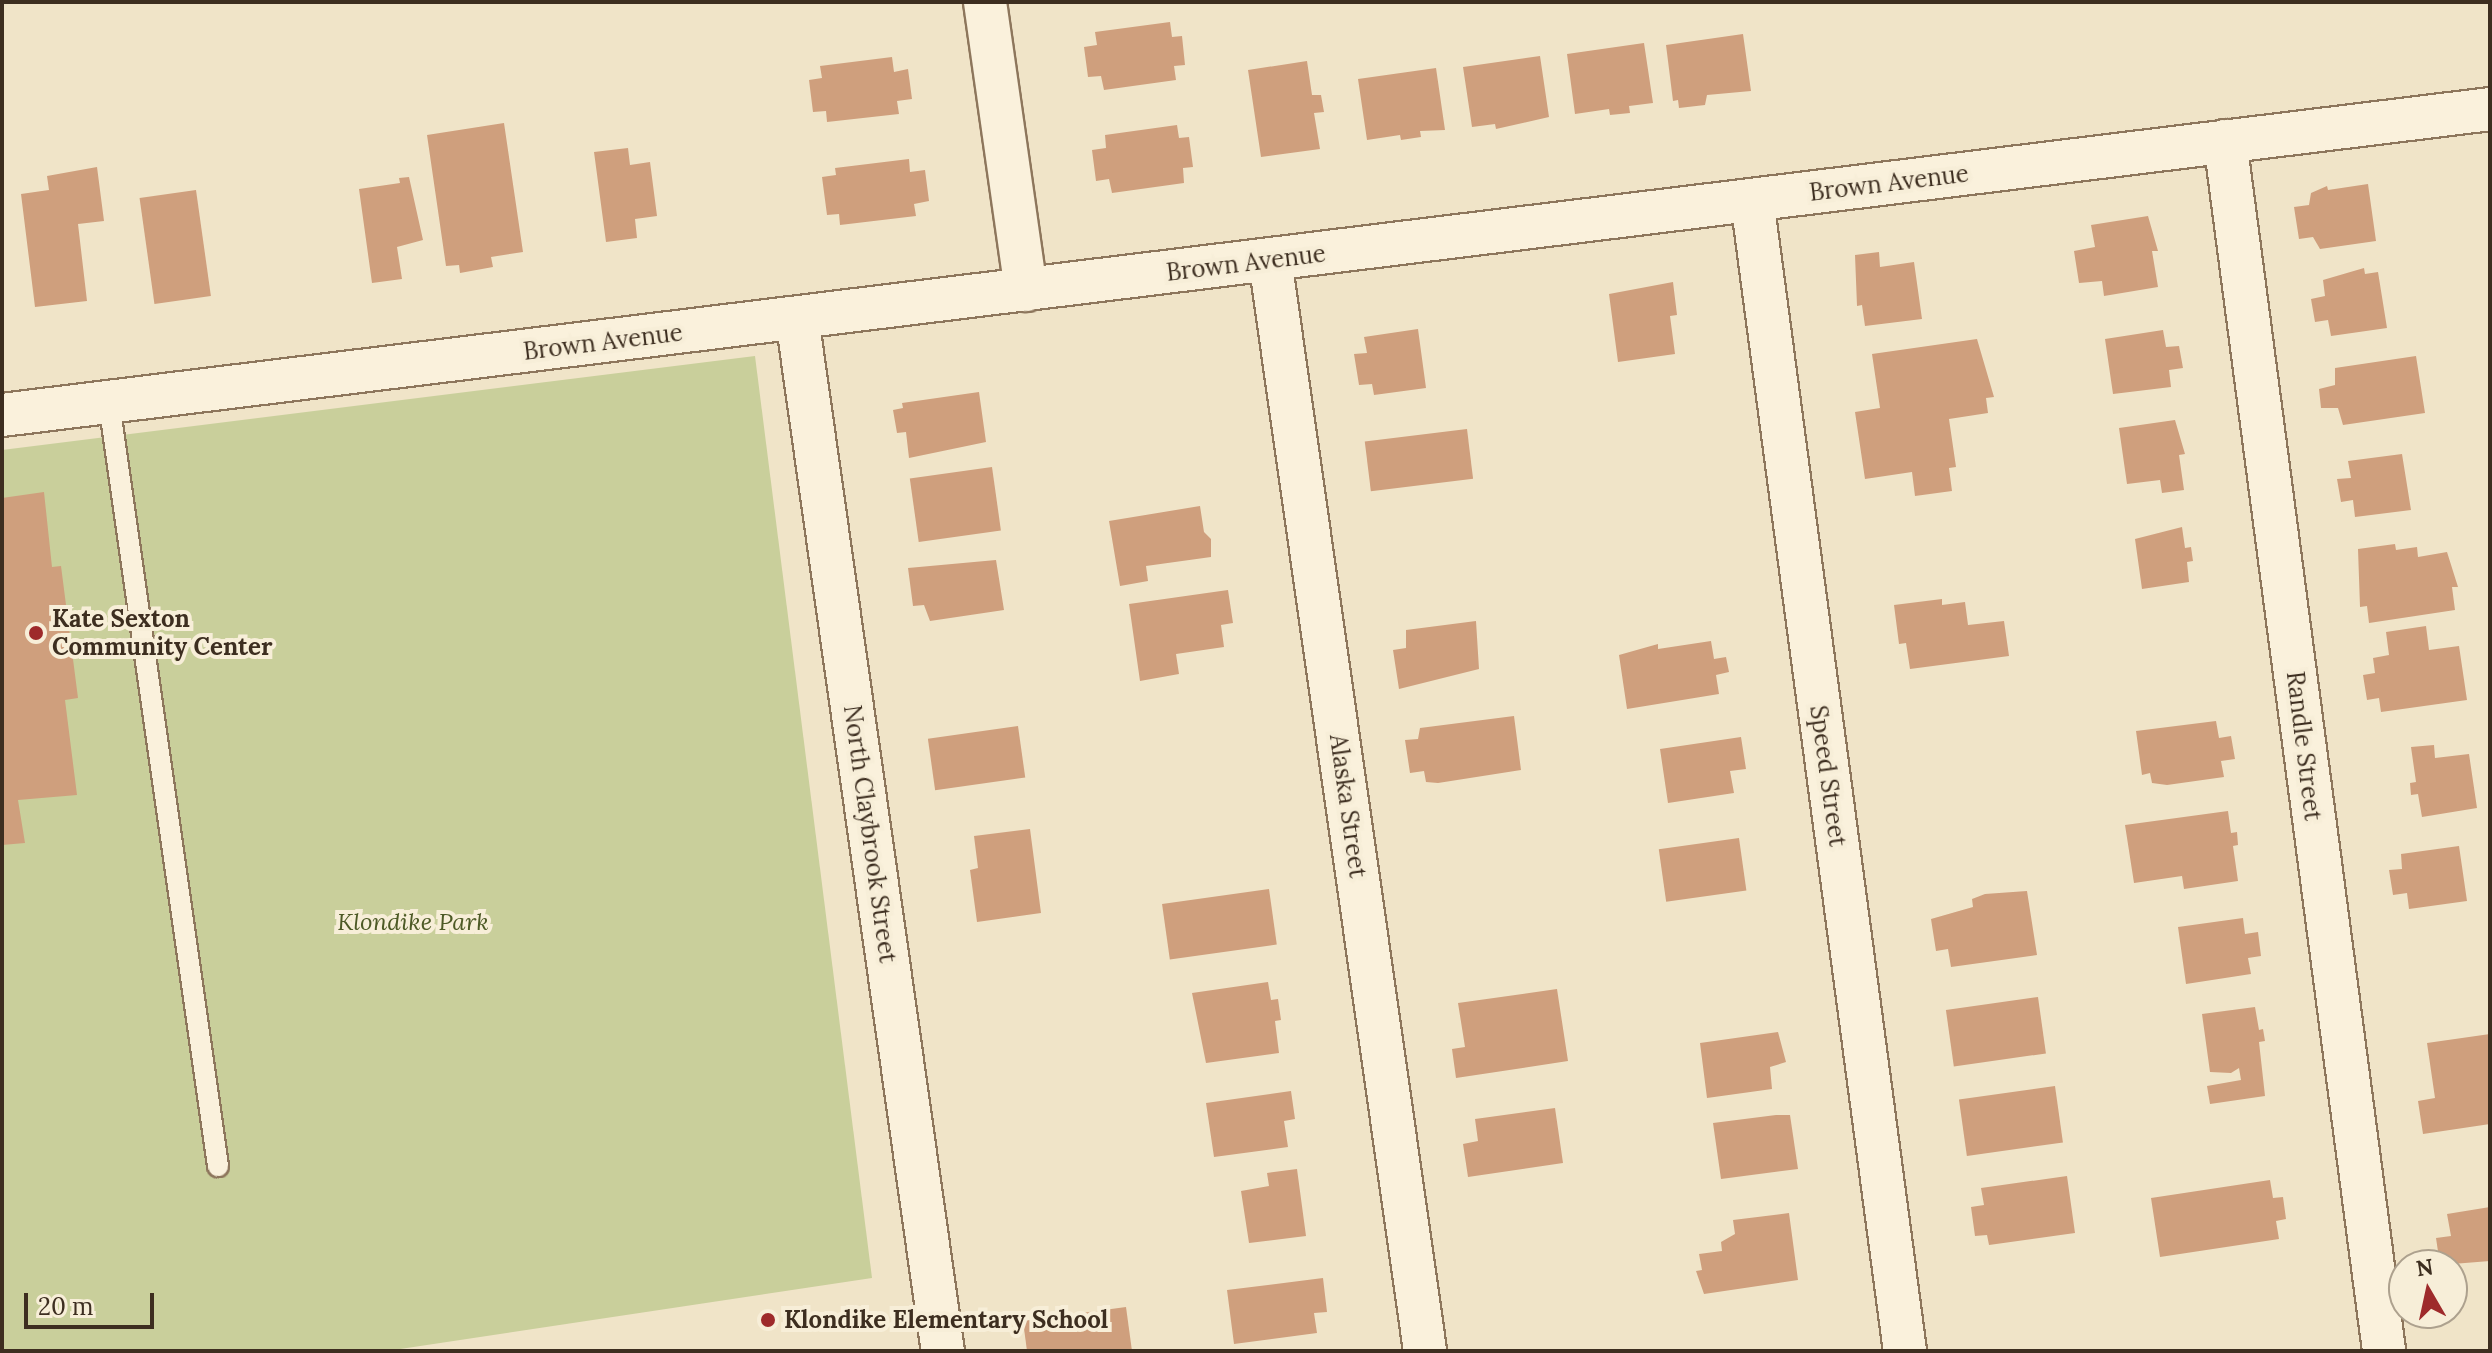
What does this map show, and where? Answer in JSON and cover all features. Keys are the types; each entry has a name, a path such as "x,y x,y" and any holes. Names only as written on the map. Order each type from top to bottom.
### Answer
{"street":[{"path":"985,2 1026,290"},
{"name":"Brown Avenue","path":"2,415 2490,109"},
{"name":"Randle Street","path":"2225,141 2384,1351"},
{"name":"Speed Street","path":"1752,200 1905,1351"},
{"name":"Alaska Street","path":"1270,260 1425,1351"},
{"name":"North Claybrook Street","path":"797,318 943,1351"}],"lane":[{"path":"109,403 218,1166"}],"green space":[{"name":"Klondike Park","path":"755,356 872,1278 387,1351 2,1351 2,450"}],"building":[{"path":"1170,22 1172,37 1182,36 1185,65 1174,66 1176,80 1104,90 1101,76 1088,77 1084,47 1097,45 1095,32"},
{"path":"1743,34 1751,91 1707,95 1705,105 1679,108 1678,100 1673,101 1666,45"},
{"path":"1644,43 1653,103 1629,106 1630,113 1610,115 1609,109 1575,114 1567,54"},
{"path":"1540,56 1549,117 1496,129 1495,124 1472,127 1463,67"},
{"path":"892,57 894,72 908,69 912,99 897,101 899,114 827,122 826,111 813,112 809,80 822,78 820,66"},
{"path":"1307,61 1312,95 1321,95 1324,112 1314,113 1320,149 1261,157 1248,70"},
{"path":"1436,68 1445,130 1420,131 1421,137 1401,140 1400,135 1367,140 1358,79"},
{"path":"504,123 523,252 491,257 493,267 460,273 459,265 446,266 427,135"},
{"path":"1177,125 1179,138 1189,137 1193,167 1183,168 1184,183 1112,193 1109,179 1096,181 1092,150 1106,148 1105,135"},
{"path":"628,148 630,165 650,162 657,216 635,219 637,238 606,242 594,152"},
{"path":"909,159 910,172 925,170 929,201 914,204 916,216 840,225 839,214 827,215 822,177 836,175 835,168"},
{"path":"97,167 104,221 78,224 87,301 35,307 21,194 49,190 47,176"},
{"path":"409,177 423,240 397,247 402,279 372,283 359,189 400,183 399,178"},
{"path":"2368,184 2376,241 2320,249 2313,237 2299,239 2294,207 2309,205 2311,193 2327,186 2328,190"},
{"path":"196,190 211,296 154,304 140,198"},
{"path":"2148,216 2158,251 2152,251 2158,287 2104,296 2102,281 2079,283 2074,251 2095,247 2091,225"},
{"path":"1879,252 1880,267 1914,262 1922,319 1865,326 1862,305 1857,306 1855,255"},
{"path":"2364,268 2365,274 2378,272 2387,328 2331,336 2328,320 2315,322 2311,299 2325,296 2323,280"},
{"path":"1673,282 1677,315 1670,316 1675,354 1618,362 1609,294"},
{"path":"1418,329 1426,388 1374,395 1372,384 1359,385 1354,354 1367,353 1364,337"},
{"path":"2163,330 2166,347 2179,346 2183,368 2169,370 2171,387 2113,394 2105,339"},
{"path":"1977,339 1994,397 1986,398 1988,413 1949,419 1956,467 1949,468 1952,491 1915,496 1912,472 1865,479 1855,412 1880,408 1872,354"},
{"path":"2416,356 2425,413 2343,425 2338,408 2321,408 2319,389 2335,385 2335,368"},
{"path":"979,392 986,442 909,458 906,432 897,433 893,410 903,408 902,403"},
{"path":"2175,420 2185,454 2179,455 2184,490 2162,493 2160,480 2127,484 2119,428"},
{"path":"1467,429 1473,479 1371,491 1365,442"},
{"path":"2402,454 2411,510 2355,517 2353,500 2341,502 2337,479 2351,478 2348,461"},
{"path":"992,467 1001,530 919,542 910,479"},
{"name":"Kate Sexton Community Center","path":"44,492 52,567 61,566 78,698 65,700 77,795 18,800 25,843 2,845 2,498"},
{"path":"1200,506 1204,532 1211,539 1211,557 1146,566 1148,581 1120,586 1109,521"},
{"path":"2182,527 2185,548 2191,547 2193,561 2187,562 2189,582 2142,589 2135,539"},
{"path":"2395,544 2396,550 2417,547 2418,557 2447,552 2458,587 2452,587 2455,610 2369,623 2367,606 2360,607 2358,549"},
{"path":"996,560 1004,610 930,621 924,605 913,606 908,568"},
{"path":"1228,590 1233,623 1221,625 1224,647 1176,654 1179,674 1140,681 1129,604"},
{"path":"1942,599 1942,605 1965,602 1968,625 2004,621 2009,656 1910,669 1906,643 1899,644 1894,605"},
{"path":"1476,621 1479,669 1399,689 1393,650 1406,648 1406,630"},
{"path":"2426,626 2429,650 2459,646 2467,700 2381,712 2379,698 2367,700 2363,675 2375,673 2373,658 2389,655 2386,632"},
{"path":"1711,641 1714,659 1726,657 1729,672 1716,675 1719,694 1627,709 1619,655 1658,644 1658,649"},
{"path":"1514,716 1521,770 1438,783 1426,782 1424,771 1410,773 1405,740 1418,739 1420,728"},
{"path":"2216,721 2219,738 2231,736 2235,759 2221,761 2224,777 2167,785 2152,783 2150,773 2142,775 2136,731"},
{"path":"1018,726 1025,777 935,790 928,739"},
{"path":"1741,737 1746,769 1730,771 1734,793 1668,803 1660,749"},
{"path":"2434,745 2435,758 2469,754 2477,808 2422,817 2418,794 2411,795 2410,783 2416,782 2411,747"},
{"path":"2228,811 2231,833 2237,832 2238,845 2233,846 2238,881 2184,889 2182,876 2134,883 2125,825"},
{"path":"1030,829 1041,913 977,922 970,870 978,868 974,836"},
{"path":"1739,838 1746,890 1666,902 1659,849"},
{"path":"2459,846 2467,901 2409,909 2407,893 2393,895 2389,870 2402,869 2401,854"},
{"path":"1269,889 1277,944 1170,959 1162,904"},
{"path":"2027,891 2037,955 1951,967 1948,949 1936,951 1931,919 1973,907 1972,899 1985,894"},
{"path":"2243,918 2245,934 2258,932 2261,956 2248,958 2251,974 2186,984 2178,927"},
{"path":"1268,982 1271,1000 1278,999 1281,1020 1275,1021 1279,1053 1206,1063 1192,993"},
{"path":"1557,989 1568,1061 1456,1078 1452,1049 1465,1047 1458,1003"},
{"path":"2038,997 2046,1053 1954,1066 1946,1010"},
{"path":"2255,1007 2259,1030 2263,1029 2265,1041 2259,1042 2265,1096 2210,1104 2207,1086 2241,1080 2239,1068 2231,1073 2210,1072 2202,1014"},
{"path":"1778,1032 1786,1062 1770,1067 1772,1089 1707,1098 1700,1043"},
{"path":"2490,1034 2490,1124 2423,1134 2418,1101 2435,1098 2427,1043"},
{"path":"2055,1086 2063,1142 1967,1156 1959,1099"},
{"path":"1291,1091 1295,1119 1284,1121 1288,1147 1214,1157 1206,1103"},
{"path":"1555,1108 1563,1163 1468,1177 1463,1144 1478,1141 1475,1119"},
{"path":"1790,1115 1798,1169 1721,1179 1713,1123"},
{"path":"1297,1169 1306,1236 1249,1243 1241,1191 1269,1186 1267,1173"},
{"path":"2067,1176 2075,1233 1989,1245 1987,1235 1975,1236 1971,1207 1984,1205 1981,1188"},
{"path":"2270,1180 2273,1198 2283,1197 2286,1219 2276,1221 2279,1239 2160,1257 2151,1198"},
{"path":"2490,1207 2490,1261 2468,1263 2468,1249 2438,1249 2436,1238 2451,1236 2447,1214"},
{"path":"1789,1213 1798,1280 1704,1294 1696,1271 1702,1270 1699,1254 1722,1251 1721,1242 1735,1234 1733,1220"},
{"path":"1323,1278 1327,1312 1314,1313 1317,1333 1234,1344 1227,1290"},
{"path":"1126,1307 1132,1351 1027,1351 1023,1321"}],"place":[{"name":"Kate Sexton Community Center","path":"36,633"},
{"name":"Klondike Elementary School","path":"768,1320"}]}
